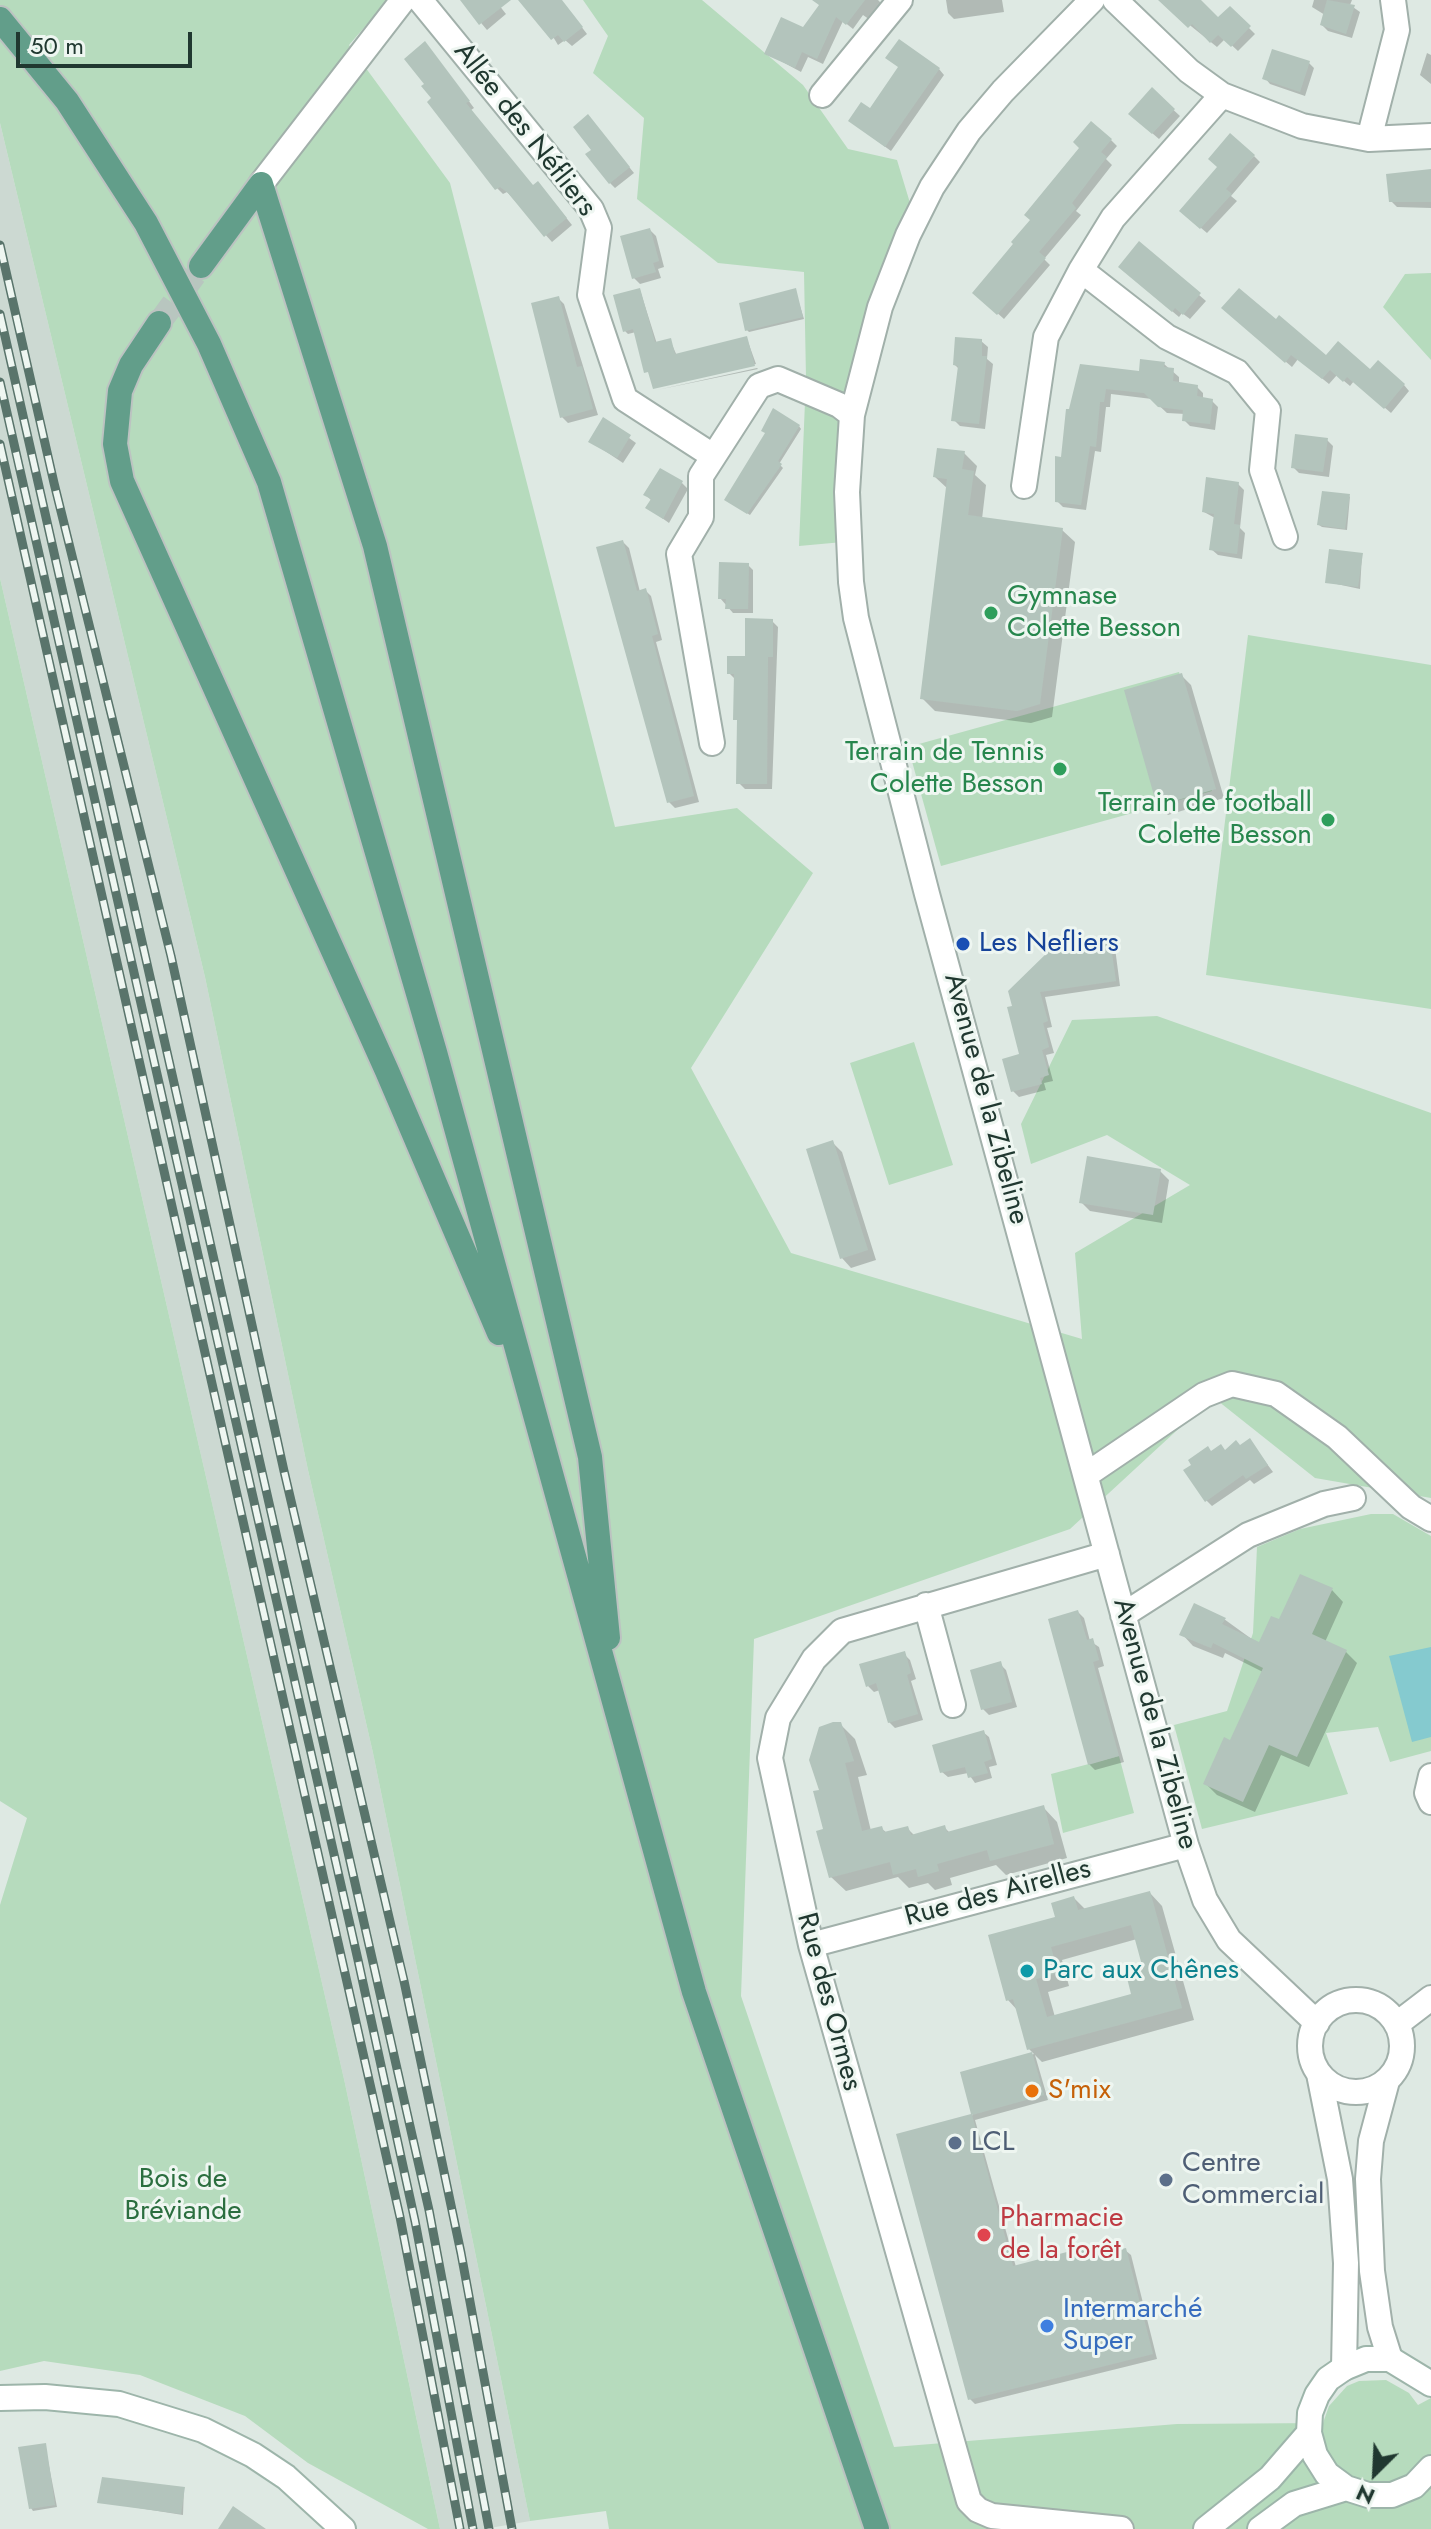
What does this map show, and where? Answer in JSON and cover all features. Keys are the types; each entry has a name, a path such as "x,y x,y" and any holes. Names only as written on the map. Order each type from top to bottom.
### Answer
{"main road":[{"path":"0,19 67,101 146,223 209,344 269,482 435,1052 694,1992 872,2524"},
{"path":"201,266 261,184"},
{"path":"261,184 375,546 590,1457 616,1710"},
{"path":"159,323 131,365 120,391 115,415 115,444 122,481 387,1071 535,1416"}],"street":[{"path":"261,184 403,0"},
{"name":"Allée des Néfliers","path":"420,0 591,209 599,228 590,295 625,399 713,456"},
{"path":"822,95 900,0"},
{"path":"1115,0 1189,71 1222,95 1302,126 1369,139 1431,136"},
{"path":"1369,139 1397,30 1393,0"},
{"name":"Avenue de la Zibeline","path":"1086,2 986,111 932,187 908,235 880,307 852,415 847,492 856,618 1186,1845 1205,1900 1229,1940 1317,2023"},
{"path":"1024,486 1046,337 1113,218 1222,95"},
{"path":"1081,270 1167,337 1237,372 1268,410 1262,470 1285,537"},
{"path":"712,743 679,554 701,517 701,476 759,386 778,379 839,405 852,415"},
{"path":"1086,1475 1204,1395 1232,1384 1276,1394 1337,1437 1411,1507 1431,1519"},
{"path":"1123,1615 1248,1535 1324,1504 1353,1498"},
{"name":"Rue des Ormes","path":"1107,1554 842,1631 814,1659 778,1718 770,1758 811,1945 969,2501 978,2510 992,2516 1121,2529"},
{"path":"926,1605 953,1705"},
{"path":"1431,1776 1427,1793 1431,1802"},
{"name":"Rue des Airelles","path":"811,1945 1186,1845"},
{"path":"1397,2024 1431,1998"},
{"path":"1344,2368 1346,2263 1342,2207 1319,2074 1310,2049 1317,2023 1328,2010 1355,2000 1381,2007 1397,2024 1402,2052 1398,2066 1387,2081 1371,2141 1368,2179 1372,2271 1380,2327 1390,2359"},
{"path":"1319,2074 1350,2092 1365,2092 1387,2081"},
{"path":"1431,2384 1390,2359 1366,2359 1328,2379 1310,2413 1309,2433 1315,2455 1327,2474 1346,2488 1368,2495 1392,2495 1414,2486 1431,2468"},
{"path":"0,2398 58,2398 119,2404 203,2430 253,2455 286,2477 343,2529"},
{"path":"1206,2529 1270,2478 1309,2433"},
{"path":"1260,2529 1294,2504 1346,2488"}],"shaded area":[{"path":"0,123 205,977 308,1470 373,1753 530,2521 484,2529 440,2529 344,2079 0,578"}],"green space":[{"path":"0,0 388,0 349,45 450,183 615,827 737,808 813,873 691,1068 791,1253 1082,1339 1075,1253 1190,1185 1107,1135 1031,1164 1021,1124 1072,1020 1157,1016 1431,1113 1431,1498 1315,1478 1213,1397 1070,1529 754,1639 741,1996 894,2447 1177,2424 1323,2423 1329,2406 1347,2386 1359,2381 1386,2380 1409,2393 1418,2405 1431,2398 1431,2529 609,2529 606,2511 530,2521 373,1753 308,1470 205,977 0,123"},
{"path":"583,0 702,0 803,85 848,149 897,160 910,203 886,257 849,376 837,460 843,542 799,546 806,378 804,272 718,263 637,199 644,118 593,73 608,36"},
{"path":"1431,273 1431,360 1383,307 1405,274"},
{"name":"Bois de Bréviande","path":"0,578 344,2079 440,2529 428,2529 308,2463 245,2416 140,2375 44,2361 0,2371 0,1905 27,1818 0,1801"},
{"name":"Terrain de football Colette Besson","path":"1248,635 1431,665 1431,1009 1206,975"},
{"name":"Terrain de Tennis Colette Besson","path":"1179,672 1212,791 941,866 908,747"},
{"path":"914,1042 953,1165 889,1185 850,1063"},
{"path":"1371,1514 1393,1514 1431,1536 1431,1751 1390,1762 1378,1727 1326,1733 1348,1794 1202,1829 1174,1725 1227,1711 1253,1633 1257,1547 1300,1529"},
{"path":"1119,1756 1134,1813 1063,1833 1051,1774"}],"water":[{"path":"1431,1647 1431,1737 1412,1742 1389,1656"}],"building":[{"path":"460,0 511,0 479,25"},
{"path":"518,0 562,0 583,27 564,42 558,35 551,40"},
{"path":"812,0 865,0 846,25 836,17 817,59 802,52 795,68 764,54 781,17 803,27 819,5"},
{"path":"1158,0 1201,0 1218,17 1230,6 1251,26 1231,47 1218,35 1210,43 1192,24 1188,28"},
{"path":"1327,0 1355,5 1346,34 1320,25"},
{"path":"899,39 940,68 885,147 848,121 861,102 870,108 898,67 885,58"},
{"path":"425,41 470,101 466,103 533,185 538,181 567,218 544,237 508,193 500,187 495,190 427,102 431,98 421,86 424,84 404,59"},
{"path":"1272,49 1310,61 1300,92 1262,79"},
{"path":"1152,87 1175,109 1152,134 1128,114"},
{"path":"588,114 630,167 609,184 585,154 591,150 573,127"},
{"path":"1091,121 1112,139 1101,152 1107,157 1072,203 1076,208 1039,252 1046,258 997,315 972,293 1030,220 1024,215 1079,148 1073,142"},
{"path":"1230,133 1255,155 1226,189 1232,194 1200,229 1179,211 1217,167 1208,159"},
{"path":"1431,169 1431,202 1389,202 1386,174"},
{"path":"650,228 659,261 653,263 656,272 632,279 620,236"},
{"path":"1139,241 1201,293 1183,315 1175,308 1172,312 1118,267"},
{"path":"640,288 655,342 671,338 675,354 747,336 755,366 653,389 648,372 644,373 633,329 623,332 613,295"},
{"path":"796,288 803,317 745,331 739,303"},
{"path":"1239,288 1276,319 1279,315 1326,355 1338,341 1370,369 1378,360 1405,384 1384,409 1347,377 1343,382 1330,370 1322,379 1291,355 1285,363 1221,308"},
{"path":"559,296 577,367 582,366 593,409 560,418 531,303"},
{"path":"955,337 982,339 982,356 987,356 979,424 951,421 958,366 953,365"},
{"path":"1140,359 1165,362 1164,367 1174,368 1173,381 1198,385 1197,396 1213,399 1210,424 1182,421 1183,410 1158,407 1144,393 1106,389 1104,402 1100,402 1096,447 1090,446 1081,505 1055,502 1055,456 1061,457 1066,409 1069,409 1080,364 1139,371"},
{"path":"773,408 800,425 778,461 782,464 747,514 724,500 765,433 761,431"},
{"path":"603,417 631,435 617,458 588,442"},
{"path":"1295,434 1328,438 1323,472 1291,468"},
{"name":"Gymnase Colette Besson","path":"937,448 965,451 962,469 974,471 968,515 1063,528 1040,704 1017,711 920,699 947,479 933,477"},
{"path":"660,468 683,481 663,519 645,508 651,499 643,495"},
{"path":"1206,477 1239,482 1234,524 1240,525 1237,554 1209,550 1214,514 1202,512"},
{"path":"1322,491 1350,494 1345,529 1317,525"},
{"path":"623,540 637,591 646,588 658,634 652,636 694,796 667,803 596,547"},
{"path":"1329,549 1363,553 1358,587 1325,583"},
{"path":"719,562 749,563 748,609 725,609 726,599 718,599"},
{"path":"745,618 773,619 773,657 768,657 767,784 736,784 734,674 727,674 727,656 745,656"},
{"path":"1182,673 1216,789 1157,806 1124,690"},
{"path":"1110,940 1116,981 1040,992 1048,1021 1043,1023 1049,1047 1042,1050 1049,1075 1040,1078 1042,1084 1011,1092 1002,1059 1019,1054 1007,1007 1012,1006 1008,991 1052,948"},
{"path":"833,1140 868,1250 840,1259 806,1149"},
{"path":"1087,1156 1161,1169 1153,1215 1079,1203"},
{"path":"1250,1438 1268,1465 1246,1479 1243,1475 1205,1502 1183,1470 1191,1465 1188,1460 1208,1446 1211,1451 1221,1444 1225,1450 1236,1440 1240,1445"},
{"path":"1300,1574 1333,1588 1312,1634 1347,1650 1297,1757 1269,1745 1243,1802 1203,1784 1224,1737 1230,1740 1263,1668 1213,1643 1211,1648 1179,1635 1194,1603 1226,1618 1222,1624 1259,1642 1271,1616 1279,1619"},
{"path":"1078,1610 1087,1640 1093,1638 1099,1660 1093,1662 1119,1756 1088,1765 1048,1619"},
{"path":"905,1651 911,1673 907,1675 918,1714 888,1723 876,1683 866,1687 859,1664"},
{"path":"1001,1661 1012,1702 981,1710 970,1670"},
{"path":"841,1722 854,1761 845,1763 862,1831 882,1826 884,1832 908,1826 911,1835 945,1825 947,1832 1044,1805 1054,1844 990,1861 987,1850 937,1864 939,1871 918,1877 916,1869 893,1875 890,1862 829,1878 816,1831 823,1829 813,1791 819,1790 809,1760 819,1727"},
{"path":"984,1730 992,1759 984,1762 988,1773 968,1778 965,1767 940,1773 932,1745"},
{"name":"Parc aux Chênes","path":"1150,1891 1182,2008 1027,2050 1013,1999 1006,2001 988,1935 1055,1917 1051,1903 1074,1896 1078,1910","holes":["1131,1925 1143,1969 1126,1974 1131,1994 1047,2017 1036,1979 1058,1973 1051,1947"]},
{"path":"1032,2052 1044,2095 972,2115 1013,2266 1113,2240 1116,2250 1126,2248 1153,2354 968,2400 896,2134 971,2114 960,2072"},
{"path":"46,2443 55,2505 29,2509 18,2447"},
{"path":"102,2477 185,2487 181,2514 97,2503"},
{"path":"233,2506 266,2529 218,2529"}],"tunnel":[{"path":"159,323 201,266"}],"railway":[{"path":"0,245 54,483 171,956 284,1471 404,1981 461,2253 512,2529"},
{"path":"0,314 429,2210 489,2529"},
{"path":"0,382 358,1960 415,2221 473,2529"},
{"path":"0,444 400,2217 460,2529"}],"place":[{"name":"Gymnase Colette Besson","path":"991,613"},
{"name":"Terrain de Tennis Colette Besson","path":"1060,769"},
{"name":"Terrain de football Colette Besson","path":"1328,820"},
{"name":"Les Nefliers","path":"963,944"},
{"name":"Parc aux Chênes","path":"1027,1971"},
{"name":"S'mix","path":"1032,2091"},
{"name":"LCL","path":"955,2143"},
{"name":"Centre Commercial","path":"1166,2180"},
{"name":"Pharmacie de la forêt","path":"984,2235"},
{"name":"Intermarché Super","path":"1047,2326"}]}
